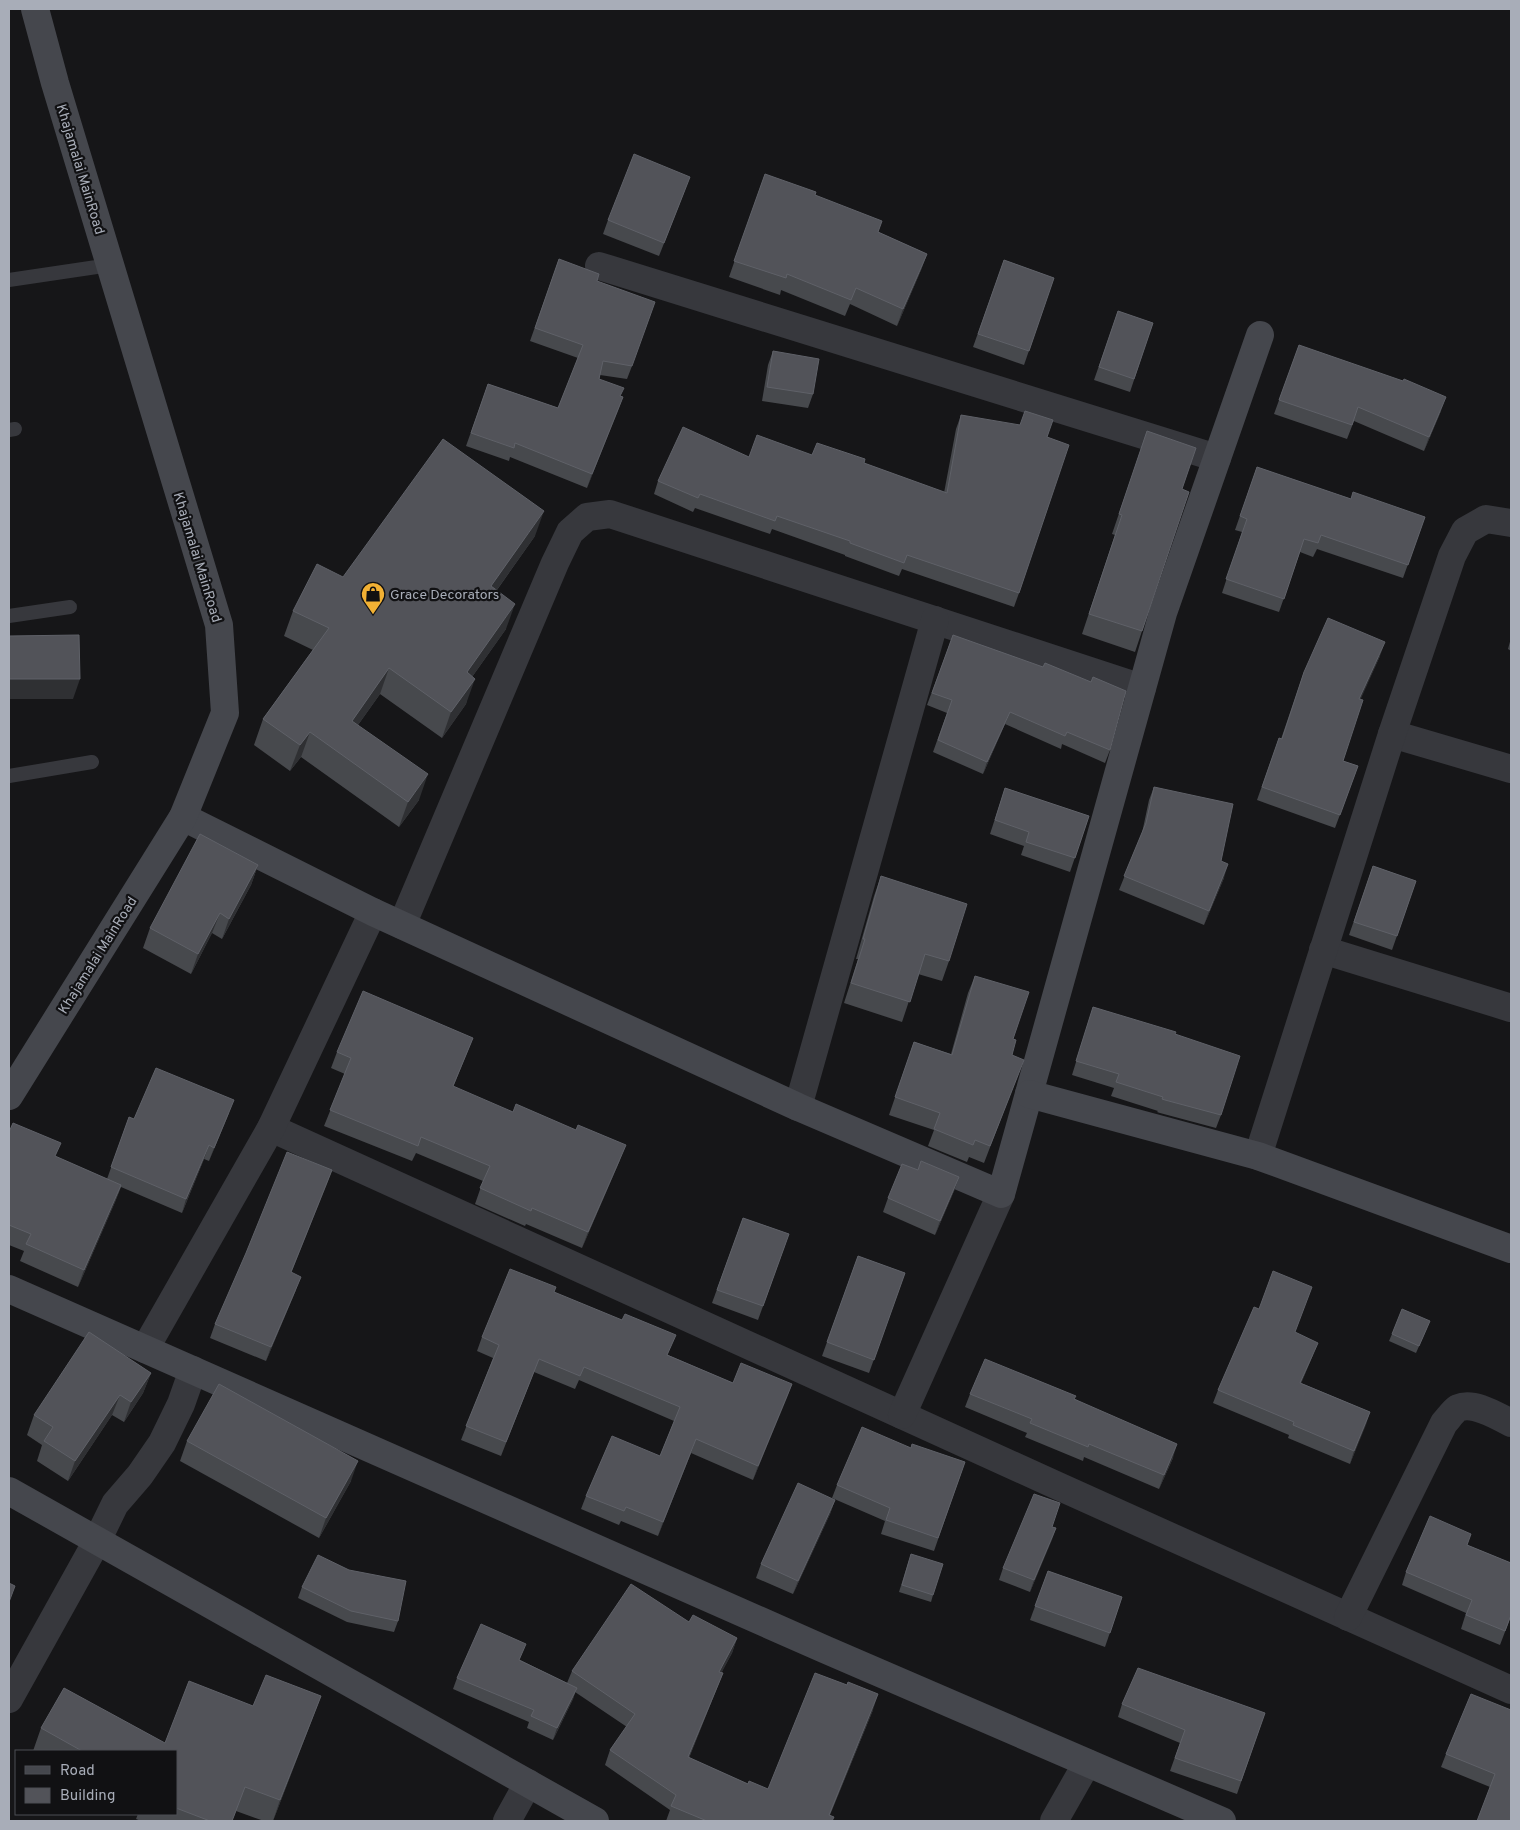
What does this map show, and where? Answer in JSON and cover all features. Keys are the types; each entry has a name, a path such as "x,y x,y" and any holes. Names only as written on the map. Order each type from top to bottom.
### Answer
{"street":[{"name":"Khajamalai MainRoad","path":"9,1096 183,817 225,714 219,625 55,83 35,9"},
{"path":"599,266 1217,458"},
{"path":"902,1415 1001,1194 1163,613 1260,335"},
{"path":"402,925 555,563 570,532 587,517 610,514 1142,688"},
{"path":"1258,1156 1392,734 1452,556 1465,531 1486,519 1511,523"},
{"path":"798,1107 935,620"},
{"path":"1392,734 1511,769"},
{"path":"183,817 373,912 798,1107 1001,1194"},
{"path":"145,1349 271,1128 373,912"},
{"path":"1323,950 1511,1008"},
{"path":"1029,1094 1258,1156 1511,1249"},
{"path":"271,1128 1511,1690"},
{"path":"9,1289 824,1649 1222,1821"},
{"path":"9,1699 98,1540 115,1504 140,1475 162,1443 181,1404 193,1370"},
{"path":"1348,1617 1444,1423 1457,1409 1470,1406 1511,1423"},
{"path":"9,1491 595,1821"},
{"path":"1054,1821 1087,1763"},
{"path":"507,1821 528,1784"}],"lane":[{"path":"9,280 110,265"},
{"path":"9,616 70,607"},
{"path":"9,776 92,762"}],"building":[{"path":"634,154 690,177 664,243 608,220"},
{"path":"765,174 816,192 815,195 882,221 878,232 927,254 903,309 856,288 851,300 787,274 786,278 734,261"},
{"path":"559,259 599,274 597,281 655,302 632,366 603,361 599,379 624,388 620,396 623,397 592,474 515,443 514,448 471,433 488,384 558,408 583,345 535,328"},
{"path":"1004,260 1054,278 1029,351 978,334"},
{"path":"1118,311 1153,323 1134,379 1099,367"},
{"path":"1299,345 1403,381 1404,379 1446,397 1429,437 1358,407 1352,425 1279,400"},
{"path":"773,351 819,359 813,394 767,387"},
{"path":"1025,411 1053,420 1047,437 1069,445 1019,593 907,555 904,563 850,543 850,541 777,516 775,521 700,494 698,498 658,481 683,427 749,457 757,435 812,455 817,443 865,459 864,463 947,493 961,415 1020,425"},
{"path":"1147,431 1196,448 1182,489 1189,492 1142,631 1089,614 1122,515 1119,514"},
{"path":"443,439 544,511 491,586 515,604 467,672 475,679 451,712 389,668 352,721 428,774 408,802 310,732 300,745 263,719 329,628 293,611 317,564 343,577"},
{"path":"1257,467 1351,499 1353,492 1425,517 1408,565 1321,535 1318,543 1304,539 1284,599 1226,579 1247,519 1240,516"},
{"path":"1328,618 1385,642 1359,699 1363,700 1343,761 1358,766 1340,815 1262,787 1279,738 1282,739 1304,672"},
{"path":"79,635 80,679 9,679 9,636"},
{"path":"953,635 1043,667 1045,663 1091,682 1093,677 1126,691 1110,750 1067,732 1065,736 1010,712 987,762 938,740 952,700 932,693"},
{"path":"1154,787 1233,804 1221,861 1228,864 1209,911 1124,876 1146,823"},
{"path":"1005,788 1089,816 1075,858 1026,842 1029,832 995,820"},
{"path":"200,834 258,865 229,919 220,913 198,954 150,928"},
{"path":"1373,866 1416,881 1397,936 1354,922"},
{"path":"881,876 967,904 949,961 925,954 910,1002 851,983 865,939 863,939"},
{"path":"975,976 1029,992 1013,1039 1016,1040 1012,1055 1024,1060 990,1146 975,1140 973,1145 934,1129 940,1113 895,1097 914,1042 952,1055"},
{"path":"363,991 473,1038 453,1086 513,1112 516,1104 576,1130 578,1125 626,1145 588,1232 532,1208 531,1211 480,1188 490,1166 421,1137 418,1146 330,1110 351,1058 337,1052"},
{"path":"1093,1007 1176,1032 1175,1034 1240,1056 1221,1115 1165,1100 1162,1099 1163,1097 1116,1082 1119,1074 1076,1061"},
{"path":"156,1068 234,1100 214,1148 209,1145 186,1199 111,1167 129,1117 134,1119"},
{"path":"13,1123 61,1143 55,1156 121,1185 84,1270 26,1244 31,1234 9,1225 9,1132"},
{"path":"287,1152 332,1170 291,1272 301,1277 271,1347 215,1324"},
{"path":"921,1161 959,1177 940,1221 888,1198 902,1164 918,1170"},
{"path":"743,1218 789,1234 763,1306 717,1290"},
{"path":"858,1256 905,1273 874,1360 827,1342"},
{"path":"510,1269 556,1287 554,1292 622,1320 625,1314 676,1335 667,1355 733,1383 741,1363 792,1384 758,1466 696,1439 663,1522 626,1507 624,1511 586,1496 612,1436 660,1456 680,1407 584,1367 580,1376 539,1359 506,1442 466,1426 499,1345 482,1337"},
{"path":"1273,1271 1312,1287 1295,1332 1318,1343 1300,1383 1370,1412 1354,1451 1293,1425 1294,1422 1218,1390 1254,1307 1259,1309"},
{"path":"1402,1309 1430,1321 1419,1346 1392,1334"},
{"path":"89,1332 151,1373 131,1402 120,1395 75,1461 44,1441 53,1427 34,1415"},
{"path":"985,1359 1076,1396 1074,1399 1177,1444 1164,1475 1089,1444 1088,1447 1030,1423 1032,1419 970,1394"},
{"path":"219,1384 358,1461 326,1518 187,1441"},
{"path":"862,1427 911,1448 912,1444 965,1462 938,1538 886,1520 890,1508 837,1485"},
{"path":"798,1483 835,1500 798,1581 761,1564"},
{"path":"1034,1494 1060,1503 1052,1527 1056,1528 1034,1580 1003,1568"},
{"path":"1430,1516 1471,1534 1467,1545 1511,1563 1511,1615 1505,1631 1466,1615 1472,1600 1406,1572"},
{"path":"911,1554 943,1564 933,1595 902,1585"},
{"path":"318,1555 349,1570 406,1581 398,1621 351,1611 302,1587"},
{"path":"1048,1571 1122,1597 1110,1633 1035,1606"},
{"path":"9,1583 15,1586 9,1602"},
{"path":"631,1584 689,1622 693,1615 737,1638 719,1672 723,1673 688,1757 748,1784 749,1781 768,1789 815,1673 847,1685 848,1682 878,1694 829,1815 834,1817 832,1821 707,1821 671,1806 676,1795 610,1750 635,1714 572,1671"},
{"path":"481,1624 526,1644 519,1660 577,1688 557,1728 531,1716 534,1710 457,1678"},
{"path":"1138,1668 1265,1713 1241,1781 1175,1758 1185,1730 1122,1704"},
{"path":"266,1675 321,1696 280,1800 245,1787 232,1821 210,1821 178,1809 178,1750 80,1750 41,1728 64,1688 165,1743 189,1681 253,1706"},
{"path":"1471,1694 1511,1710 1511,1821 1477,1821 1495,1774 1446,1754"}],"place":[{"name":"Grace Decorators","path":"373,615"}]}
